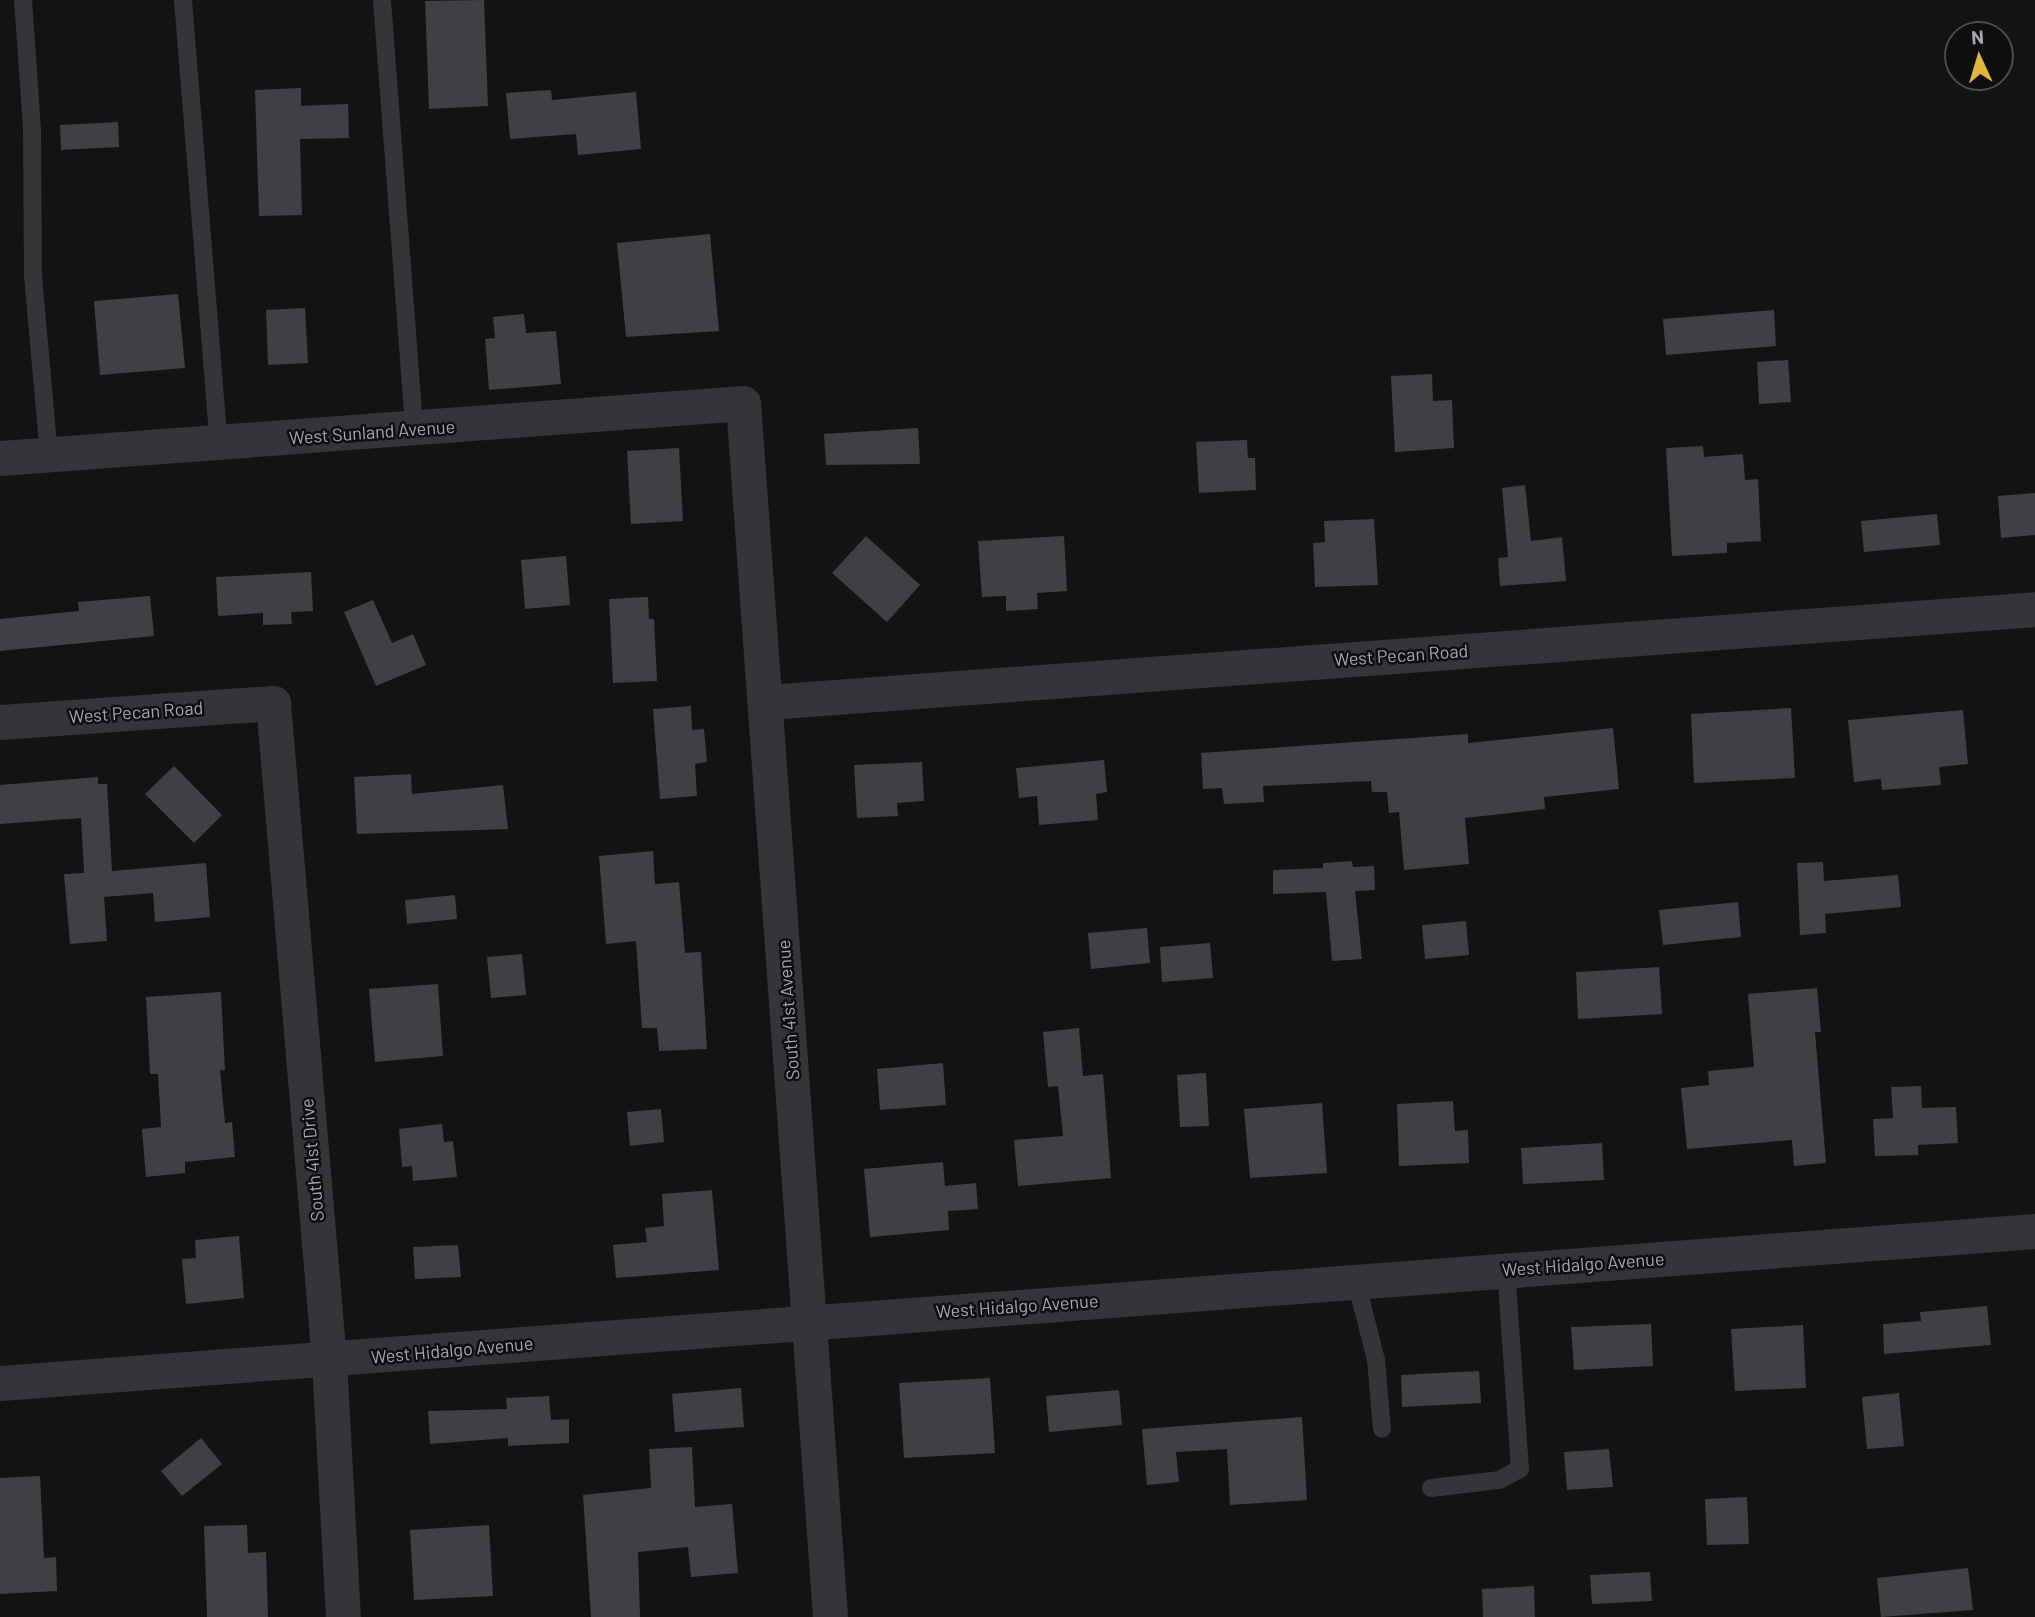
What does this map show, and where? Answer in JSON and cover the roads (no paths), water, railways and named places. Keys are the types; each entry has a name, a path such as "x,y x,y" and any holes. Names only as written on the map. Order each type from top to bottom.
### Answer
{"street":[{"name":"West Sunland Avenue","path":"0,458 743,403"},
{"name":"South 41st Avenue","path":"743,403 767,702 830,1617"},
{"name":"West Pecan Road","path":"767,702 2035,609"},
{"name":"West Pecan Road","path":"0,722 272,703"},
{"name":"South 41st Drive","path":"272,703 329,1360 342,1617"},
{"name":"West Hidalgo Avenue","path":"0,1383 2035,1231"}],"lane":[{"path":"23,0 32,129 33,276 49,454"},
{"path":"183,0 219,443"},
{"path":"382,0 414,429"},
{"path":"1430,1488 1499,1480 1520,1469 1506,1270"},
{"path":"1356,1281 1376,1360 1382,1429"}]}
